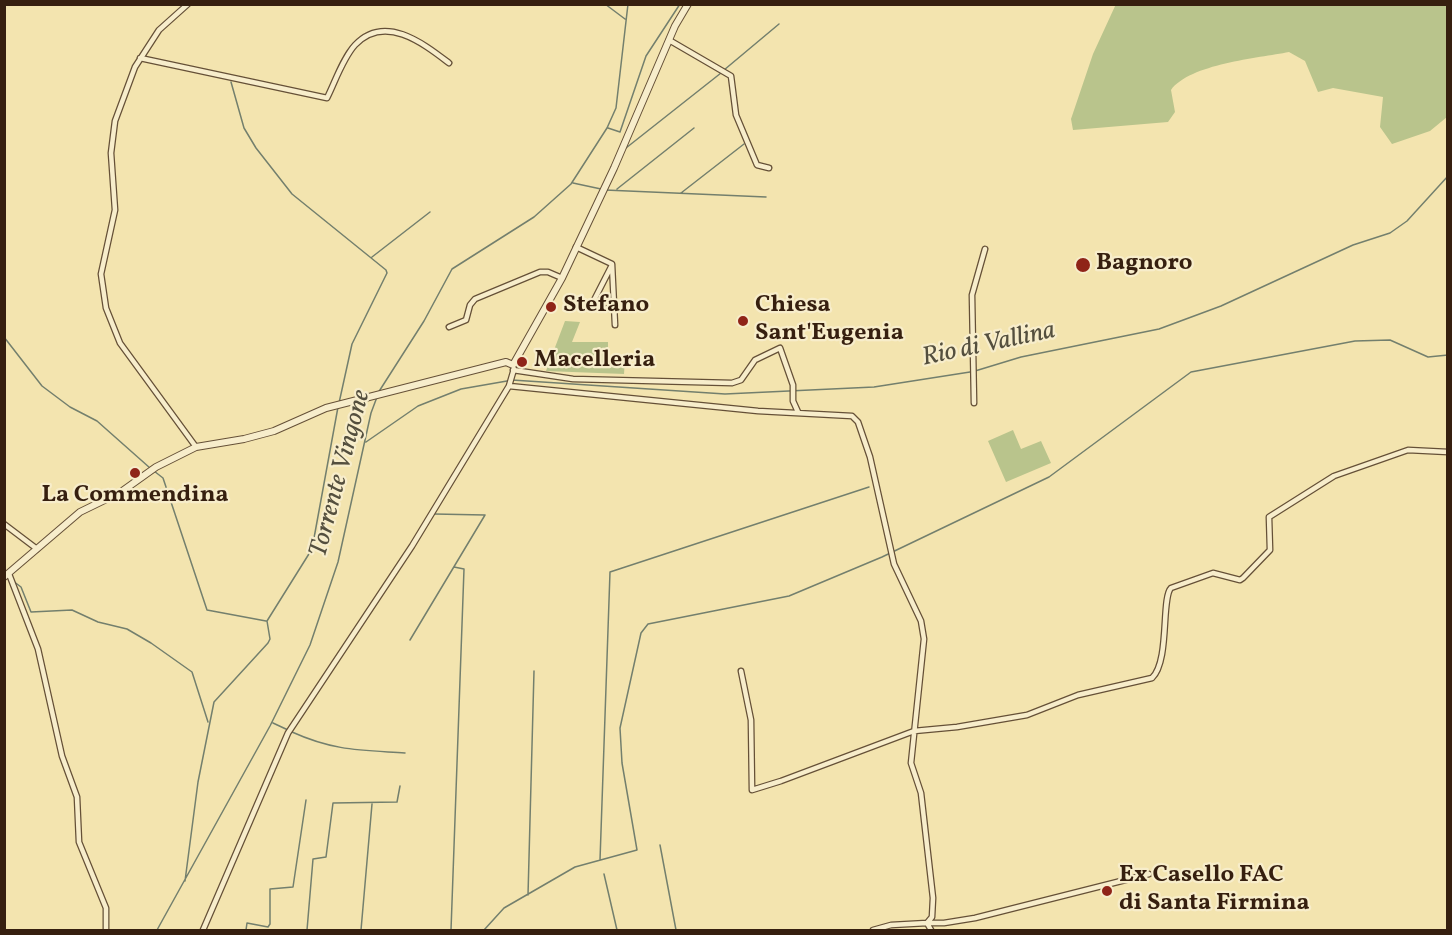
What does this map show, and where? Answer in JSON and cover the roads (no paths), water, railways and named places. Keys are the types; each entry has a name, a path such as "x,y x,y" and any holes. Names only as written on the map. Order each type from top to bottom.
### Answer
{"street":[{"path":"188,4 159,30 140,58 115,121 111,153 115,210 101,274 106,308 120,343 196,447"},
{"path":"203,930 288,733 412,546 509,382 513,367 562,278 614,168 669,40 688,4"},
{"path":"140,58 327,98 355,45 384,31 415,37 449,63"},
{"path":"669,40 731,76 736,115 757,165 769,168"},
{"path":"576,247 612,265"},
{"path":"974,403 972,295 985,249"},
{"path":"612,265 615,325"},
{"path":"612,265 590,308 615,309"},
{"path":"449,327 466,320 470,305 475,299 540,272 548,272 562,278"},
{"path":"106,930 106,908 79,842 77,797 62,756 38,649 7,575 80,512 121,492 156,467 196,447 244,439 274,431 326,408 506,362 513,367 573,379 732,383 741,380 755,360 780,348 798,412"},
{"path":"509,382 758,411 852,416 858,422 870,457 891,552 921,621 924,639 911,763 921,793 933,898 932,917 927,923"},
{"path":"741,671 751,720 752,790 914,730 957,727 1027,715 1078,695 1152,678 1159,666 1167,620 1166,596 1171,588 1212,573 1243,578 1270,550 1269,516 1334,476 1408,450 1448,452"},
{"path":"4,524 37,549"},
{"path":"873,930 891,925 944,923 975,918 1149,874"},
{"path":"927,923 931,930"}],"waterway":[{"path":"605,4 625,19"},
{"name":"Torrente Vingone","path":"378,393 424,321 452,269 534,217 571,184 607,128 616,108 628,4"},
{"path":"608,128 620,132 646,56 680,4"},
{"path":"724,70 779,24"},
{"path":"626,148 721,73"},
{"path":"231,82 244,128 256,148 292,194 386,270 387,273 352,344 339,403"},
{"path":"617,189 694,128"},
{"path":"681,193 744,144"},
{"name":"Rio di Vallina","path":"975,371 1021,357 1159,329 1221,306 1353,245 1390,233 1407,221 1448,176"},
{"path":"573,183 601,189"},
{"path":"605,190 766,197"},
{"path":"372,257 430,212"},
{"path":"4,337 42,386 70,407 97,421 150,468"},
{"path":"484,930 504,908 575,867 637,850 622,763 620,728 641,633 648,624 789,596 882,557 1049,477 1191,372 1355,341 1390,340 1428,357 1448,355"},
{"name":"Rio di Vallina","path":"512,380 725,394 874,387 970,372"},
{"name":"Rio di Vallina","path":"366,442 418,406 461,389 507,381"},
{"name":"Torrente Vingone","path":"157,930 270,726 310,645 338,562 371,413 377,397"},
{"path":"185,881 198,782 214,702 268,643 270,639 267,621 312,549 338,407"},
{"path":"154,471 163,478 207,610 266,621"},
{"path":"600,860 610,572 869,487"},
{"path":"410,640 485,515 434,514"},
{"path":"451,930 464,569 454,567"},
{"path":"13,581 21,587 31,612 72,610 98,622 127,629 192,672 208,722"},
{"path":"528,895 534,671"},
{"path":"273,723 288,730"},
{"path":"292,732 335,746 405,753"},
{"path":"307,930 313,859 326,857 333,803 397,802 400,786"},
{"path":"246,930 247,923 268,927 270,924 270,889 293,887 306,800"},
{"path":"361,930 372,804"},
{"path":"660,845 676,930"},
{"path":"604,874 617,930"}],"place":[{"name":"Bagnoro","path":"1083,265"},
{"name":"Stefano","path":"551,307"},
{"name":"Chiesa Sant'Eugenia","path":"743,321"},
{"name":"Macelleria","path":"522,362"},
{"name":"La Commendina","path":"135,473"},
{"name":"Ex Casello FAC di Santa Firmina","path":"1107,891"}]}
